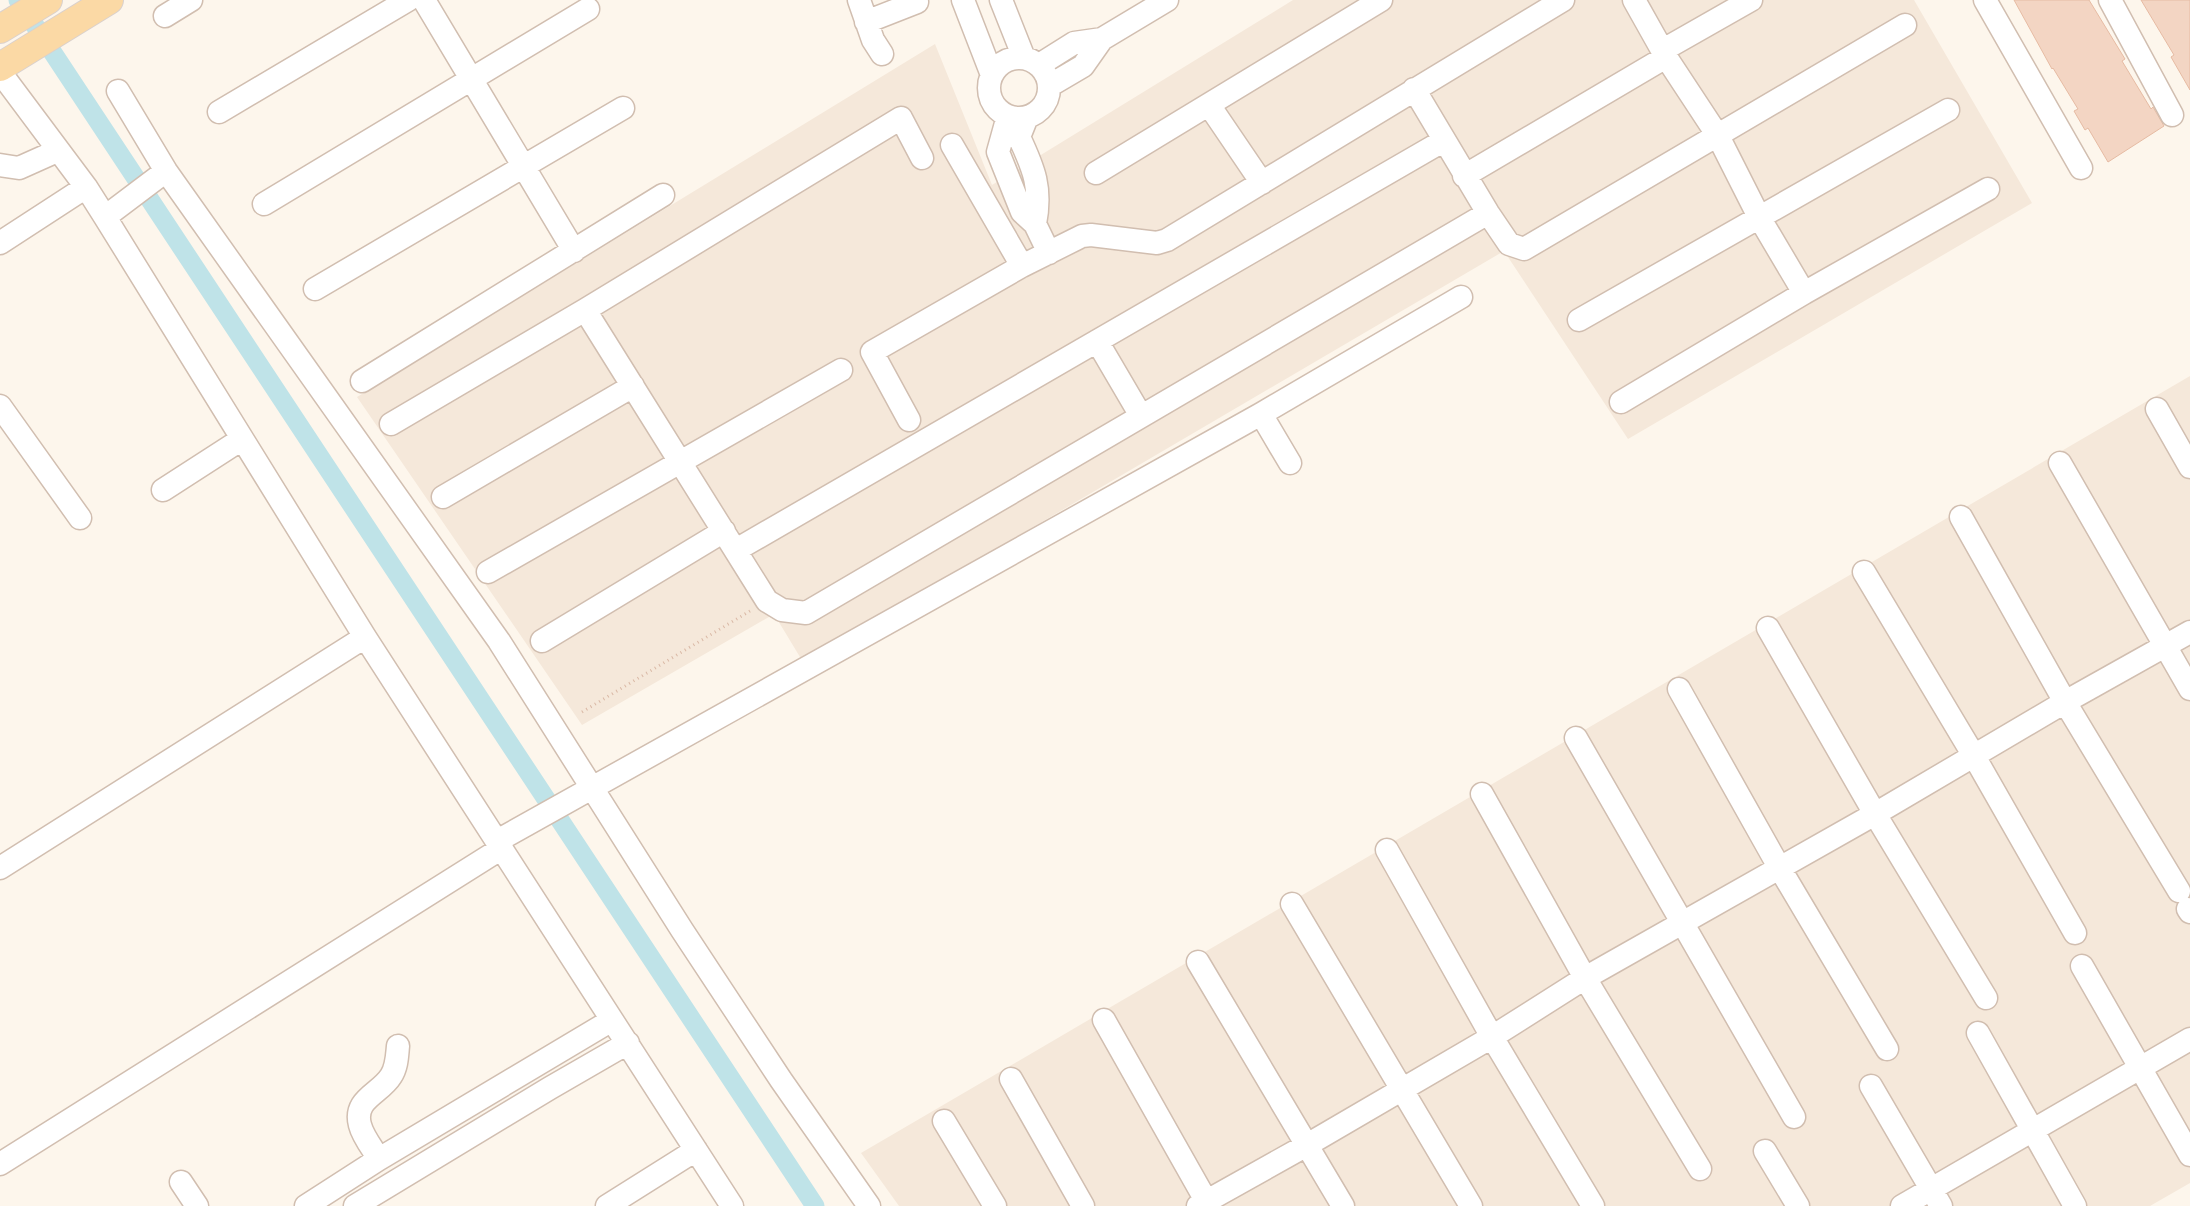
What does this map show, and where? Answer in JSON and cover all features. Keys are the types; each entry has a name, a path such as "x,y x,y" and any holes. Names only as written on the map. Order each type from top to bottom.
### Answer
{"main road":[{"path":"2,28 48,0"},
{"path":"11,60 109,0"}],"street":[{"path":"165,16 191,0"},
{"path":"219,112 408,0"},
{"path":"424,0 574,251"},
{"path":"859,0 873,40 882,54"},
{"path":"963,0 992,75"},
{"path":"1001,0 1032,62 1045,72 1049,86 1045,103 1037,112 1017,116 1000,111 990,96 989,85 992,75 998,66 1007,60 1032,62 1074,43 1102,39 1167,0"},
{"path":"1096,173 1381,0"},
{"path":"909,420 872,352 1022,266 1082,236 1157,243 1167,240 1563,0"},
{"path":"1634,0 1665,54 1718,136 1759,217 1804,293"},
{"path":"1464,176 1751,0"},
{"path":"1985,0 2081,168"},
{"path":"2110,0 2172,115"},
{"path":"866,22 917,2"},
{"path":"264,204 588,9"},
{"path":"1414,89 1464,176 1509,244 1524,249 1905,25"},
{"path":"1049,86 1083,66 1102,39"},
{"path":"0,72 86,188 105,217 364,637 504,840 612,1020 732,1206"},
{"path":"118,91 149,183 494,633 584,791 869,1206"},
{"path":"1209,104 1262,183"},
{"path":"315,289 623,108"},
{"path":"1579,320 1948,110"},
{"path":"1017,116 1019,136 1034,171 1039,204 1035,224 1049,252"},
{"path":"391,424 585,310 901,118 922,158"},
{"path":"542,641 1097,341 1443,141"},
{"path":"952,145 1022,266"},
{"path":"0,165 19,168 58,151"},
{"path":"105,217 149,183"},
{"path":"0,243 86,188"},
{"path":"1621,402 1804,293 1988,189"},
{"path":"362,381 663,195"},
{"path":"585,310 767,601 782,610 806,613 1488,213"},
{"path":"0,1164 504,840 584,791 1261,414 1461,296"},
{"path":"1097,341 1141,416"},
{"path":"488,572 841,370"},
{"path":"443,497 633,386"},
{"path":"0,406 80,518"},
{"path":"2157,409 2190,467"},
{"path":"1261,414 1290,463"},
{"path":"163,490 242,439"},
{"path":"2060,463 2190,689"},
{"path":"1961,517 2065,702 2186,904"},
{"path":"1864,572 1974,756 2075,932"},
{"path":"1768,628 1875,814 1986,998"},
{"path":"1104,1020 1205,1204 1492,1037 1585,978 1875,814 2065,702 2190,632"},
{"path":"0,868 364,637"},
{"path":"1679,689 1779,867 1887,1049"},
{"path":"1576,738 1794,1117"},
{"path":"1482,794 1585,978 1700,1169"},
{"path":"1387,850 1492,1037 1593,1206"},
{"path":"1292,904 1403,1088 1471,1206"},
{"path":"1198,962 1343,1206"},
{"path":"2082,966 2190,1155"},
{"path":"306,1206 379,1159 612,1020"},
{"path":"1978,1033 2075,1206"},
{"path":"1902,1206 1936,1198 2033,1130 2190,1039"},
{"path":"355,1206 550,1088 628,1044"},
{"path":"379,1159 360,1126 358,1114 363,1102 382,1087 391,1076 395,1068 398,1046"},
{"path":"1011,1079 1083,1206"},
{"path":"1871,1086 1936,1198"},
{"path":"944,1121 995,1206"},
{"path":"608,1206 696,1150"},
{"path":"1765,1151 1798,1206"},
{"path":"181,1182 196,1206"}],"path":[{"path":"582,712 767,601"}],"shaded area":[{"path":"1293,0 1914,0 2032,203 1628,439 1504,251 803,662 774,614 582,725 357,397 935,44 992,185"},
{"path":"2190,376 2190,1183 2150,1206 899,1206 861,1153"}],"building":[{"path":"2014,0 2089,0 2125,59 2122,61 2151,109 2153,107 2164,126 2108,162 2088,128 2085,130 2074,111 2078,109 2052,69"},
{"path":"2141,0 2190,0 2190,90 2171,57 2174,55"}],"waterway":[{"path":"18,0 815,1206"}]}
